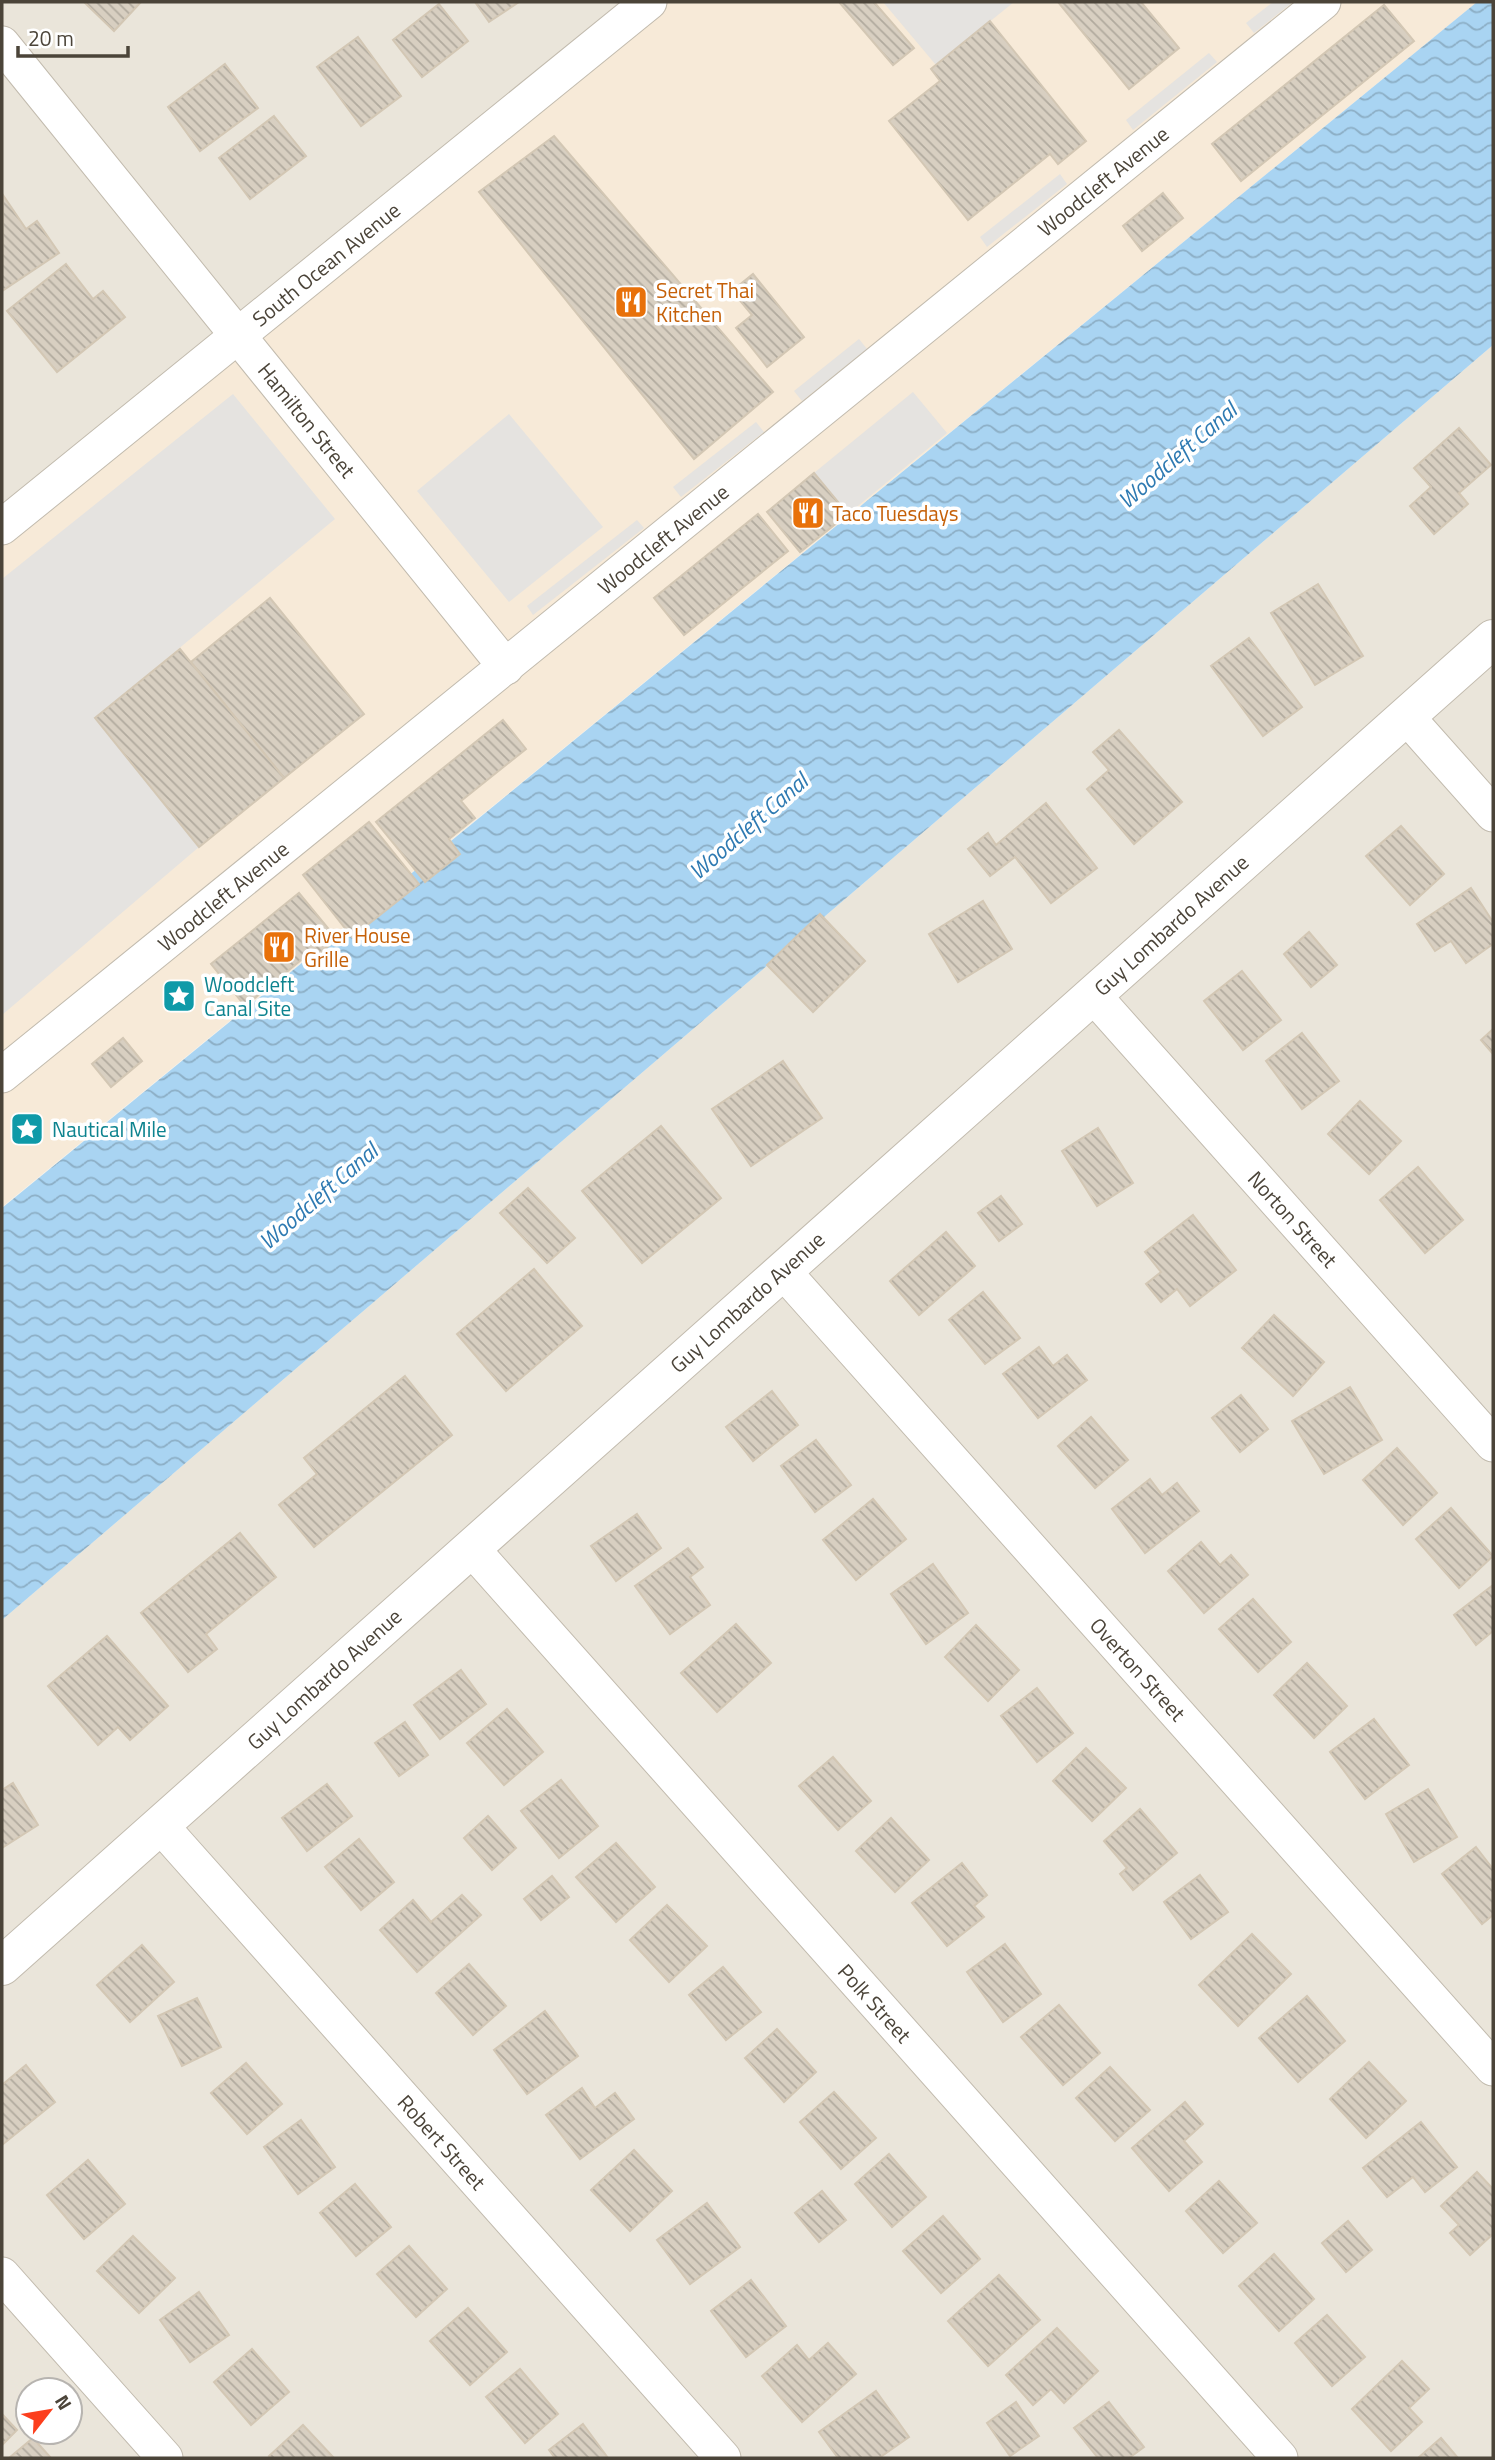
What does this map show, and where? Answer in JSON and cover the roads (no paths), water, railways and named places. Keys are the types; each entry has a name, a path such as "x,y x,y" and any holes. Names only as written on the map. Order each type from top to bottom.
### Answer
{"street":[{"name":"South Ocean Avenue","path":"2,527 649,2"},
{"name":"Woodcleft Avenue","path":"2,1075 1323,2"},
{"name":"Hamilton Street","path":"2,44 506,667"},
{"name":"Guy Lombardo Avenue","path":"2,1966 1493,639"},
{"path":"1406,716 1493,814"},
{"name":"Norton Street","path":"1093,995 1493,1444"},
{"name":"Overton Street","path":"783,1271 1493,2068"},
{"name":"Polk Street","path":"471,1548 1280,2458"},
{"name":"Robert Street","path":"160,1825 723,2458"},
{"path":"2,2275 165,2458"}],"water":[{"name":"Woodcleft Canal","path":"1477,2 1493,2 1493,345 2,1620 2,1208"}],"place":[{"name":"Secret Thai Kitchen","path":"631,302"},
{"name":"Taco Tuesdays","path":"808,513"},
{"name":"River House Grille","path":"279,947"},
{"name":"Woodcleft Canal Site","path":"179,996"},
{"name":"Nautical Mile","path":"27,1129"}]}
